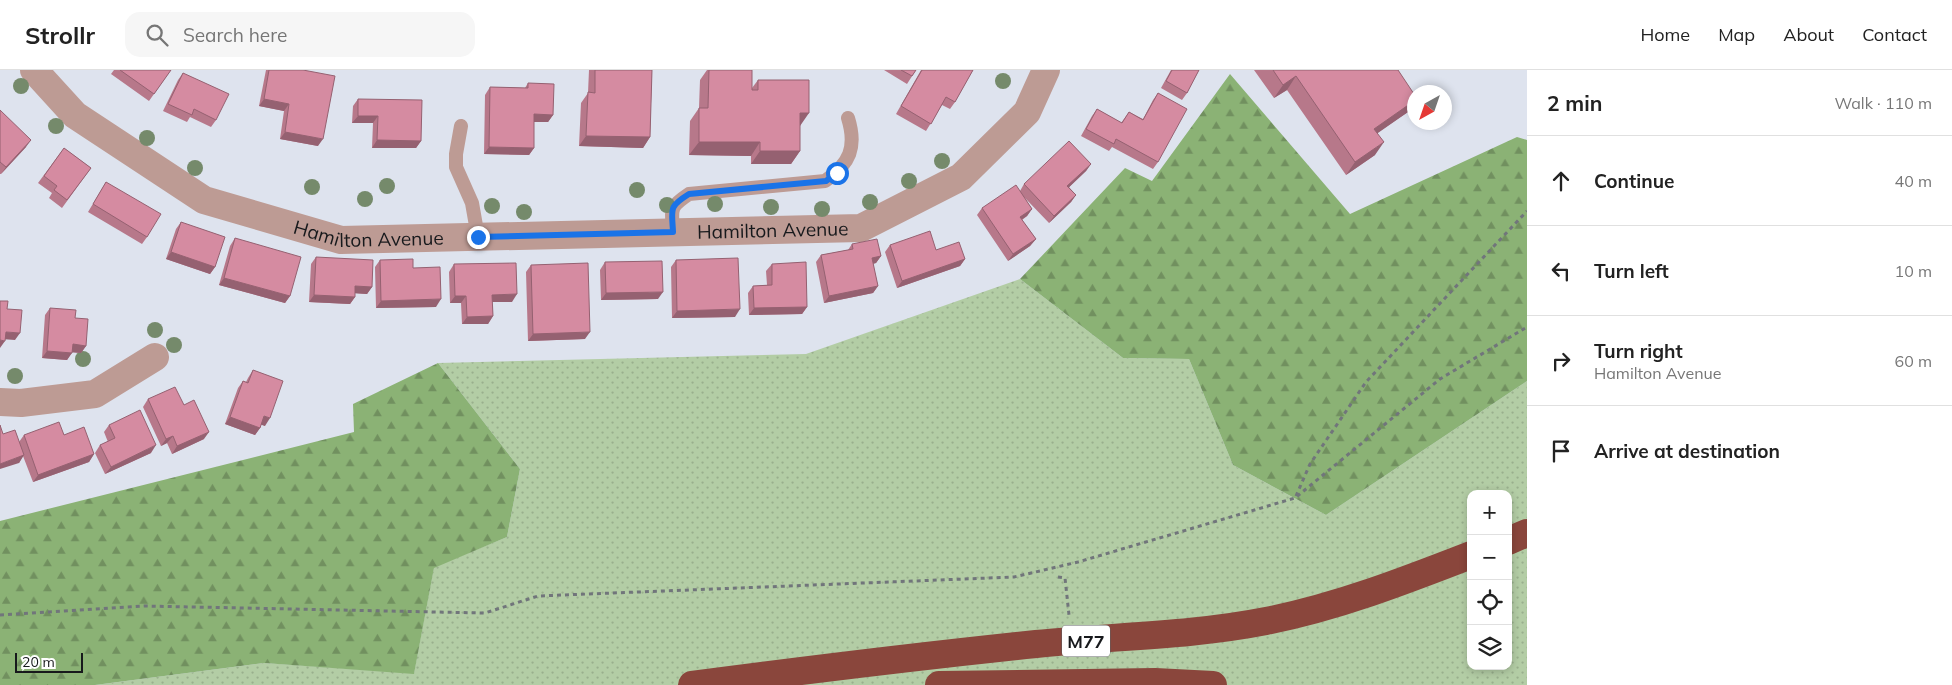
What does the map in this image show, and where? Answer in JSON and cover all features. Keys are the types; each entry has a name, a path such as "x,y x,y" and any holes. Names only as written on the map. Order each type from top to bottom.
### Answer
{"highway":[{"path":"1512,539 1527,533"},
{"name":"M77","path":"692,685 872,662 1232,627 1267,621 1365,595 1467,557"},
{"name":"M77","path":"939,685 1145,682 1213,685"}],"street":[{"name":"Hamilton Avenue","path":"34,70 75,115 204,200 341,240 861,228 961,176 1026,112 1046,70"},
{"path":"0,402 21,404 95,394 155,357"}],"lane":[{"path":"673,232 672,209 675,203 689,194 826,181 837,173 850,155 854,136 848,118"},
{"path":"461,126 456,154 456,167 472,203 478,237"}],"path":[{"path":"1295,498 1310,464 1366,382 1527,211"},
{"path":"0,615 145,606 485,613 538,596 1014,577 1078,562 1295,498 1440,379 1527,327"},
{"path":"1058,577 1065,578 1069,615"}],"green space":[{"path":"1230,74 1350,214 1517,137 1527,140 1527,381 1326,515 1233,465 1189,359 1123,358 1020,279 1125,168 1152,181"},
{"path":"1020,279 1123,358 1189,359 1233,465 1326,515 1527,381 1527,685 95,685 264,663 414,673 434,567 507,537 520,469 438,363 806,354"},
{"path":"438,363 520,469 507,537 434,568 414,674 264,663 95,685 0,685 0,521 354,432 353,404"}],"building":[{"path":"120,70 171,70 154,94"},
{"path":"269,70 303,70 335,76 323,139 285,132 289,104 264,99"},
{"path":"595,70 652,70 650,137 586,136 588,92 595,93"},
{"path":"709,70 752,70 752,90 758,90 758,80 809,80 809,113 800,113 800,151 760,151 760,142 699,142 699,108 708,108"},
{"path":"901,70 916,70 912,76"},
{"path":"922,70 973,70 955,102 946,97 931,124 901,106"},
{"path":"1172,70 1199,70 1187,93 1166,81"},
{"path":"1273,70 1398,70 1408,85 1407,106 1374,129 1384,142 1355,162 1296,76 1283,85"},
{"path":"183,73 229,94 216,120 194,109 192,115 168,104"},
{"path":"528,83 554,84 553,115 534,114 534,148 489,147 490,87 528,88"},
{"path":"1158,93 1187,109 1158,162 1116,139 1114,144 1086,129 1097,109 1122,123 1129,112 1143,120"},
{"path":"358,99 422,100 421,141 377,140 378,116 358,116"},
{"path":"0,110 31,140 6,167 0,162"},
{"path":"1069,141 1091,164 1067,186 1076,195 1054,216 1024,184"},
{"path":"64,148 91,168 67,200 54,190 57,186 44,176"},
{"path":"106,182 161,214 147,237 93,204"},
{"path":"1016,185 1032,209 1020,217 1036,239 1013,254 982,208"},
{"path":"181,222 225,237 215,267 171,252"},
{"path":"930,231 936,250 959,242 965,259 902,281 890,245"},
{"path":"235,238 301,257 290,296 224,278"},
{"path":"877,239 881,256 872,258 878,286 829,296 821,255 853,249 852,244"},
{"path":"316,257 373,260 372,287 355,286 355,297 314,295"},
{"path":"738,258 740,309 677,311 676,260"},
{"path":"413,259 413,268 440,267 441,299 381,301 380,260"},
{"path":"662,261 663,292 606,293 605,262"},
{"path":"806,262 807,307 754,308 753,286 772,285 772,264"},
{"path":"516,263 517,294 492,295 493,316 467,317 466,296 455,296 454,264"},
{"path":"588,263 590,332 533,334 531,265"},
{"path":"0,301 8,301 7,309 22,310 20,333 6,332 5,341 0,340"},
{"path":"50,308 76,310 75,318 88,319 86,346 73,344 72,353 47,351"},
{"path":"253,370 283,381 270,418 264,416 260,428 230,417 243,381 248,383"},
{"path":"175,387 184,405 194,400 209,432 177,446 173,436 166,439 148,399"},
{"path":"140,410 156,445 111,467 100,445 115,438 109,425"},
{"path":"59,422 64,435 84,427 94,454 38,475 24,435"},
{"path":"0,425 3,434 15,430 24,455 0,464"}],"route":[{"path":"478,237 673,232 672,209 675,203 689,194 826,181 837,173"}]}
